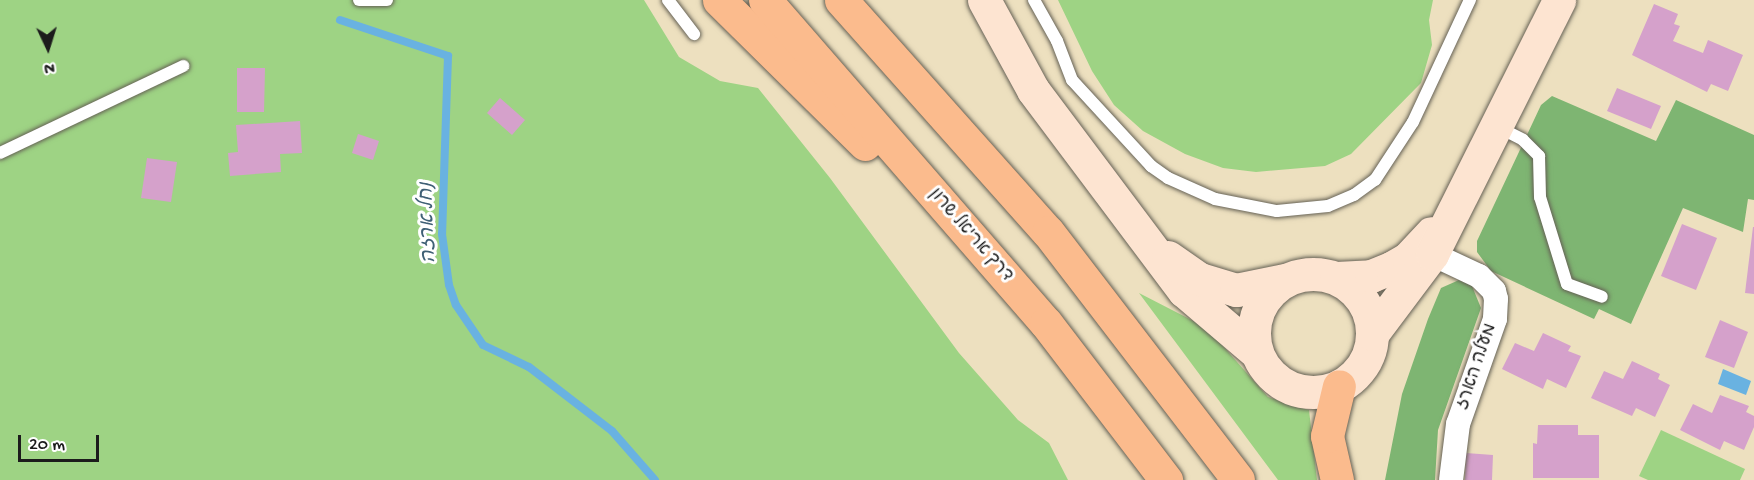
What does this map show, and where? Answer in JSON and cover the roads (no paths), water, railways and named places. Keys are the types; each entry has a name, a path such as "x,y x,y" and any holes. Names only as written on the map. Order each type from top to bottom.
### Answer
{"highway":[{"path":"719,0 1049,327"},
{"name":"דרך אריאל שרון","path":"765,0 1049,327 1166,480"},
{"path":"841,0 1048,232 1238,480"},
{"path":"1337,480 1327,436 1339,386"}],"main road":[{"path":"984,0 1034,90 1077,152 1142,231 1194,302 1256,352"},
{"path":"1285,280 1272,290 1258,311 1253,336 1256,352 1264,367 1290,388 1310,392 1339,386 1363,365 1372,333 1432,254 1559,0"},
{"path":"1142,231 1170,259 1218,286 1236,290 1319,273 1336,278 1371,276 1408,258 1460,200"},
{"path":"1336,278 1364,302 1372,333"}],"street":[{"name":"מעלה הארז","path":"1432,254 1479,276 1494,291 1496,299 1495,319 1458,424 1451,480"}],"lane":[{"path":"359,0 387,0"},
{"path":"668,0 694,34"},
{"path":"1034,0 1057,41 1072,80 1151,166 1168,178 1215,199 1277,211 1328,206 1354,195 1375,180 1413,122 1470,0"},
{"path":"0,153 183,66"},
{"path":"1497,127 1523,140 1539,156 1540,197 1567,284 1602,297"}],"water":[{"path":"1723,369 1751,381 1746,395 1718,384"}],"waterway":[{"name":"נחל ארזה","path":"340,20 448,56 442,234 449,285 456,305 483,345 529,367 612,431 655,480"}]}
